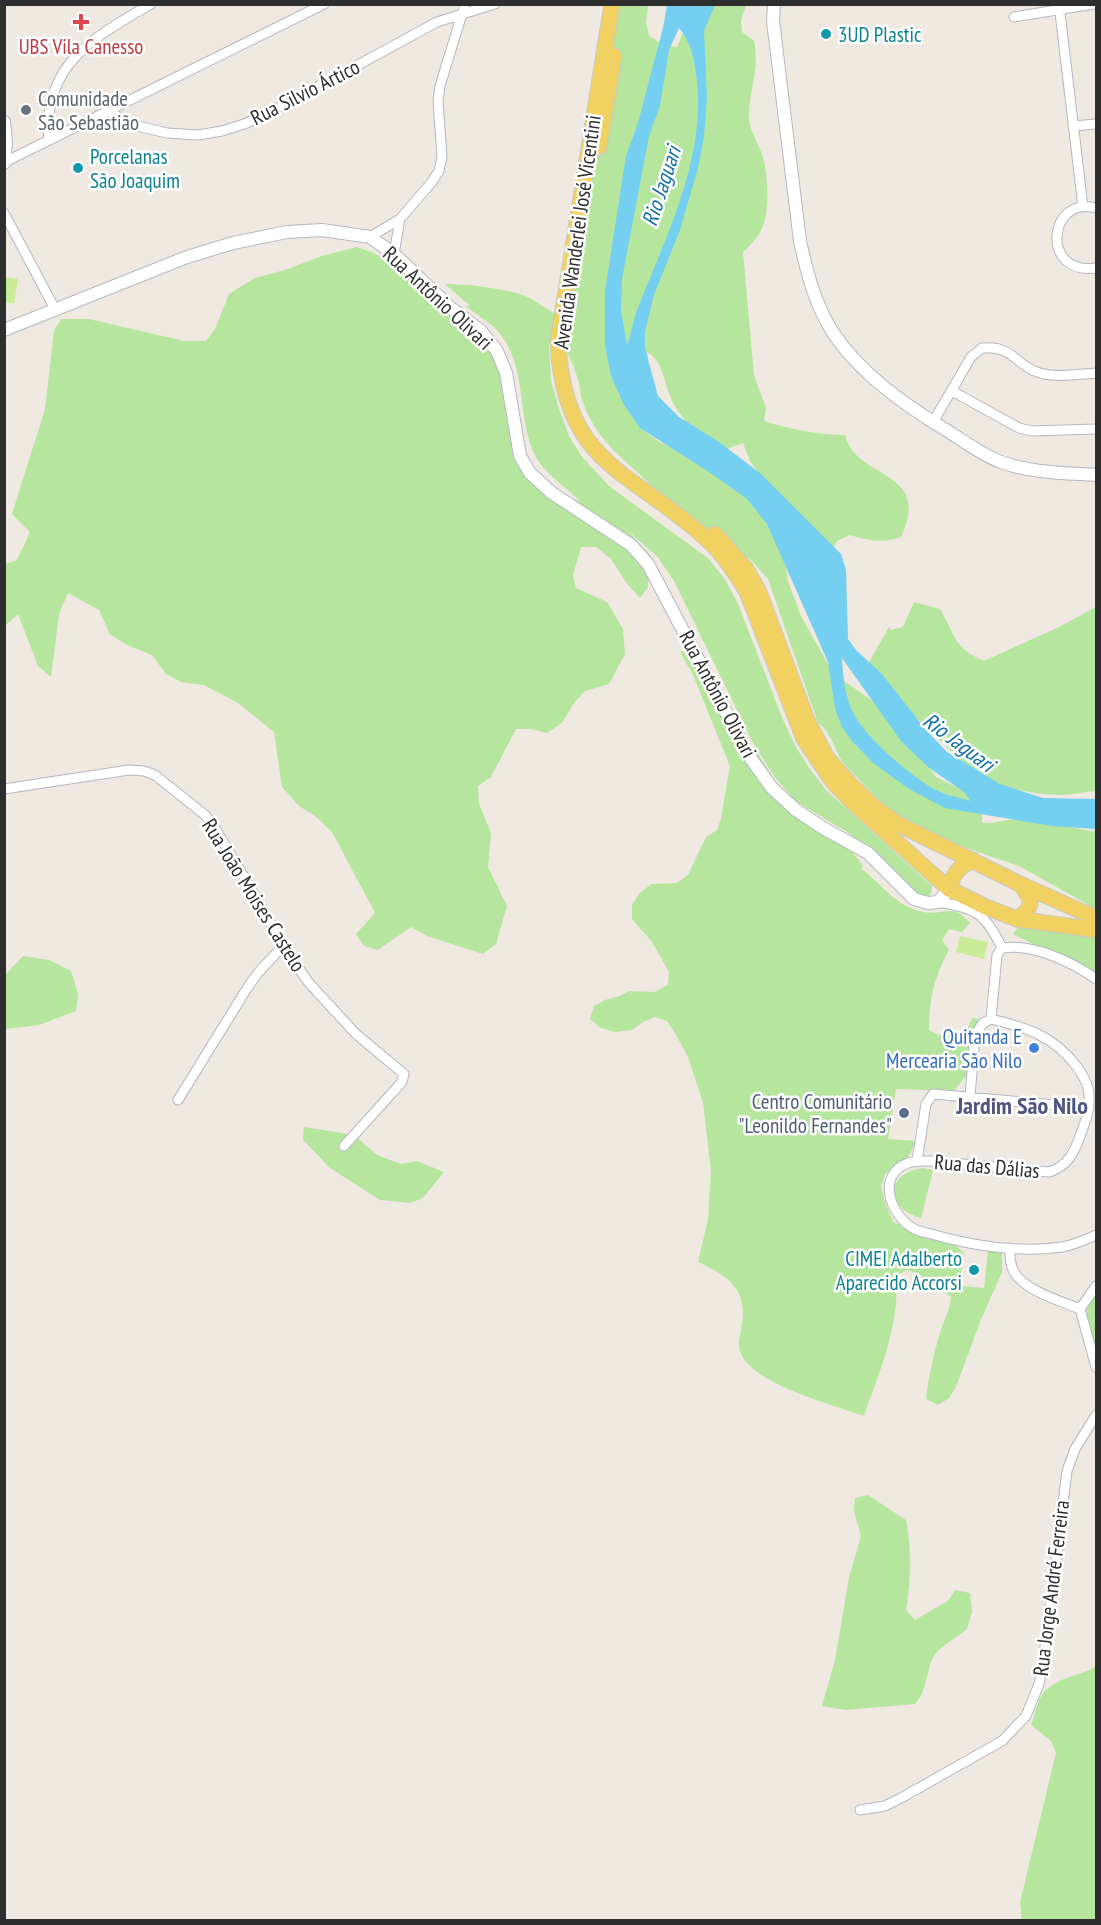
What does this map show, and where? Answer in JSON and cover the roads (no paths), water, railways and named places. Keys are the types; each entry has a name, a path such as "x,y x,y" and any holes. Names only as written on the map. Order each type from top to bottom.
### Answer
{"main road":[{"name":"Avenida Wanderlei José Vicentini","path":"612,4 558,342 559,372 575,422 587,442 618,473 683,520 712,545 734,571 747,592 796,723 833,782 853,803 949,889 1017,919 1096,930"},
{"name":"Avenida Wanderlei José Vicentini","path":"622,4 607,107 566,339 566,363 572,391 584,419 602,445 620,464 710,529 746,569 759,592 807,720 827,758 874,807 898,824 1020,884 1096,918"},
{"path":"949,889 954,873 961,866 973,860"},
{"path":"1017,919 1025,913 1031,902 1029,895 1020,884"}],"street":[{"path":"49,140 47,120 51,101 59,80 70,63 95,38 151,4"},
{"path":"5,163 324,4"},
{"name":"Rua Silvio Ártico","path":"109,111 129,124 157,131 198,135 222,131 247,123 290,102 464,9 495,4"},
{"path":"774,4 773,21 801,241 807,273 817,302 833,332 858,362 889,390 933,422 1000,462 1018,467 1096,475"},
{"path":"1014,17 1059,7 1094,4"},
{"path":"1059,7 1083,207"},
{"path":"370,237 400,219 439,171 442,157 438,101 440,86 464,9"},
{"path":"4,122 5,163"},
{"path":"1073,126 1096,124"},
{"path":"1096,208 1083,207 1066,215 1060,222 1056,240 1058,249 1069,263 1077,268 1096,268"},
{"path":"4,213 56,310"},
{"path":"394,254 400,219"},
{"name":"Rua Antônio Olivari","path":"4,330 187,257 233,243 287,232 322,230 370,237 394,254 451,308 481,331 497,351 506,373 520,456 530,472 552,492 631,545 648,564 749,756 772,788 796,810 868,853 914,899 928,903 938,902"},
{"path":"933,422 972,357 982,348 1004,349 1038,373 1096,374"},
{"path":"952,391 1019,428 1032,431 1096,429"},
{"name":"Rua João Moises Castelo","path":"4,789 129,770 144,771 155,776 197,807 213,825 283,946 320,996 356,1034 402,1070 404,1077 344,1146"},
{"path":"938,902 949,889"},
{"path":"938,902 958,905 985,918 1002,948"},
{"path":"178,1101 246,990 283,946"},
{"path":"970,1097 975,1035 983,1023 991,1019 997,955 1002,948 1029,947 1074,966 1096,979"},
{"name":"Rua das Dálias","path":"917,1161 1049,1172 1060,1168 1070,1159 1085,1124 1089,1108 1088,1087 1082,1074 1063,1049 1043,1035 991,1019"},
{"path":"1089,1108 933,1094 928,1098 926,1104 917,1161 899,1168 893,1175 889,1187 890,1201 895,1211 907,1224 915,1230 944,1238 977,1245 1009,1248 1061,1247 1096,1235"},
{"path":"1009,1248 1012,1269 1019,1279 1028,1286 1080,1310"},
{"path":"1096,1286 1080,1310 1096,1367"},
{"name":"Rua Jorge André Ferreira","path":"860,1810 885,1806 983,1753 1002,1741 1026,1716 1039,1684 1043,1663 1067,1471 1075,1449 1096,1416"}],"water":[{"path":"667,5 715,5 704,31 707,98 704,137 698,168 680,230 654,295 645,332 645,346 658,396 679,417 719,442 760,473 841,554 846,570 848,639 856,650 881,673 926,730 947,752 1000,784 1043,798 1096,799 1096,829 1052,826 945,808 909,789 873,763 842,727 835,709 828,662 767,524 747,499 640,428 624,405 611,376 605,345 605,291 626,156 638,123","holes":["679,28 693,55 698,104 696,134 682,195 637,310 627,345 621,311 622,279 649,136 660,106 669,50","842,658 901,741 928,767 964,792 971,801 936,790 926,784 891,757 870,736 861,726 849,703"]}],"place":[{"name":"UBS Vila Canesso","path":"81,22"},
{"name":"3UD Plastic","path":"826,34"},
{"name":"Comunidade São Sebastião","path":"26,110"},
{"name":"Porcelanas São Joaquim","path":"78,168"},
{"name":"Quitanda E Mercearia São Nilo","path":"1034,1048"},
{"name":"Centro Comunitário \"Leonildo Fernandes\"","path":"904,1113"},
{"name":"CIMEI Adalberto Aparecido Accorsi","path":"974,1270"}],"district":[{"name":"Jardim São Nilo","path":"1022,1105"}],"water label":[{"name":"Rio Jaguari","path":"661,186"},
{"name":"Rio Jaguari","path":"959,742"}]}
